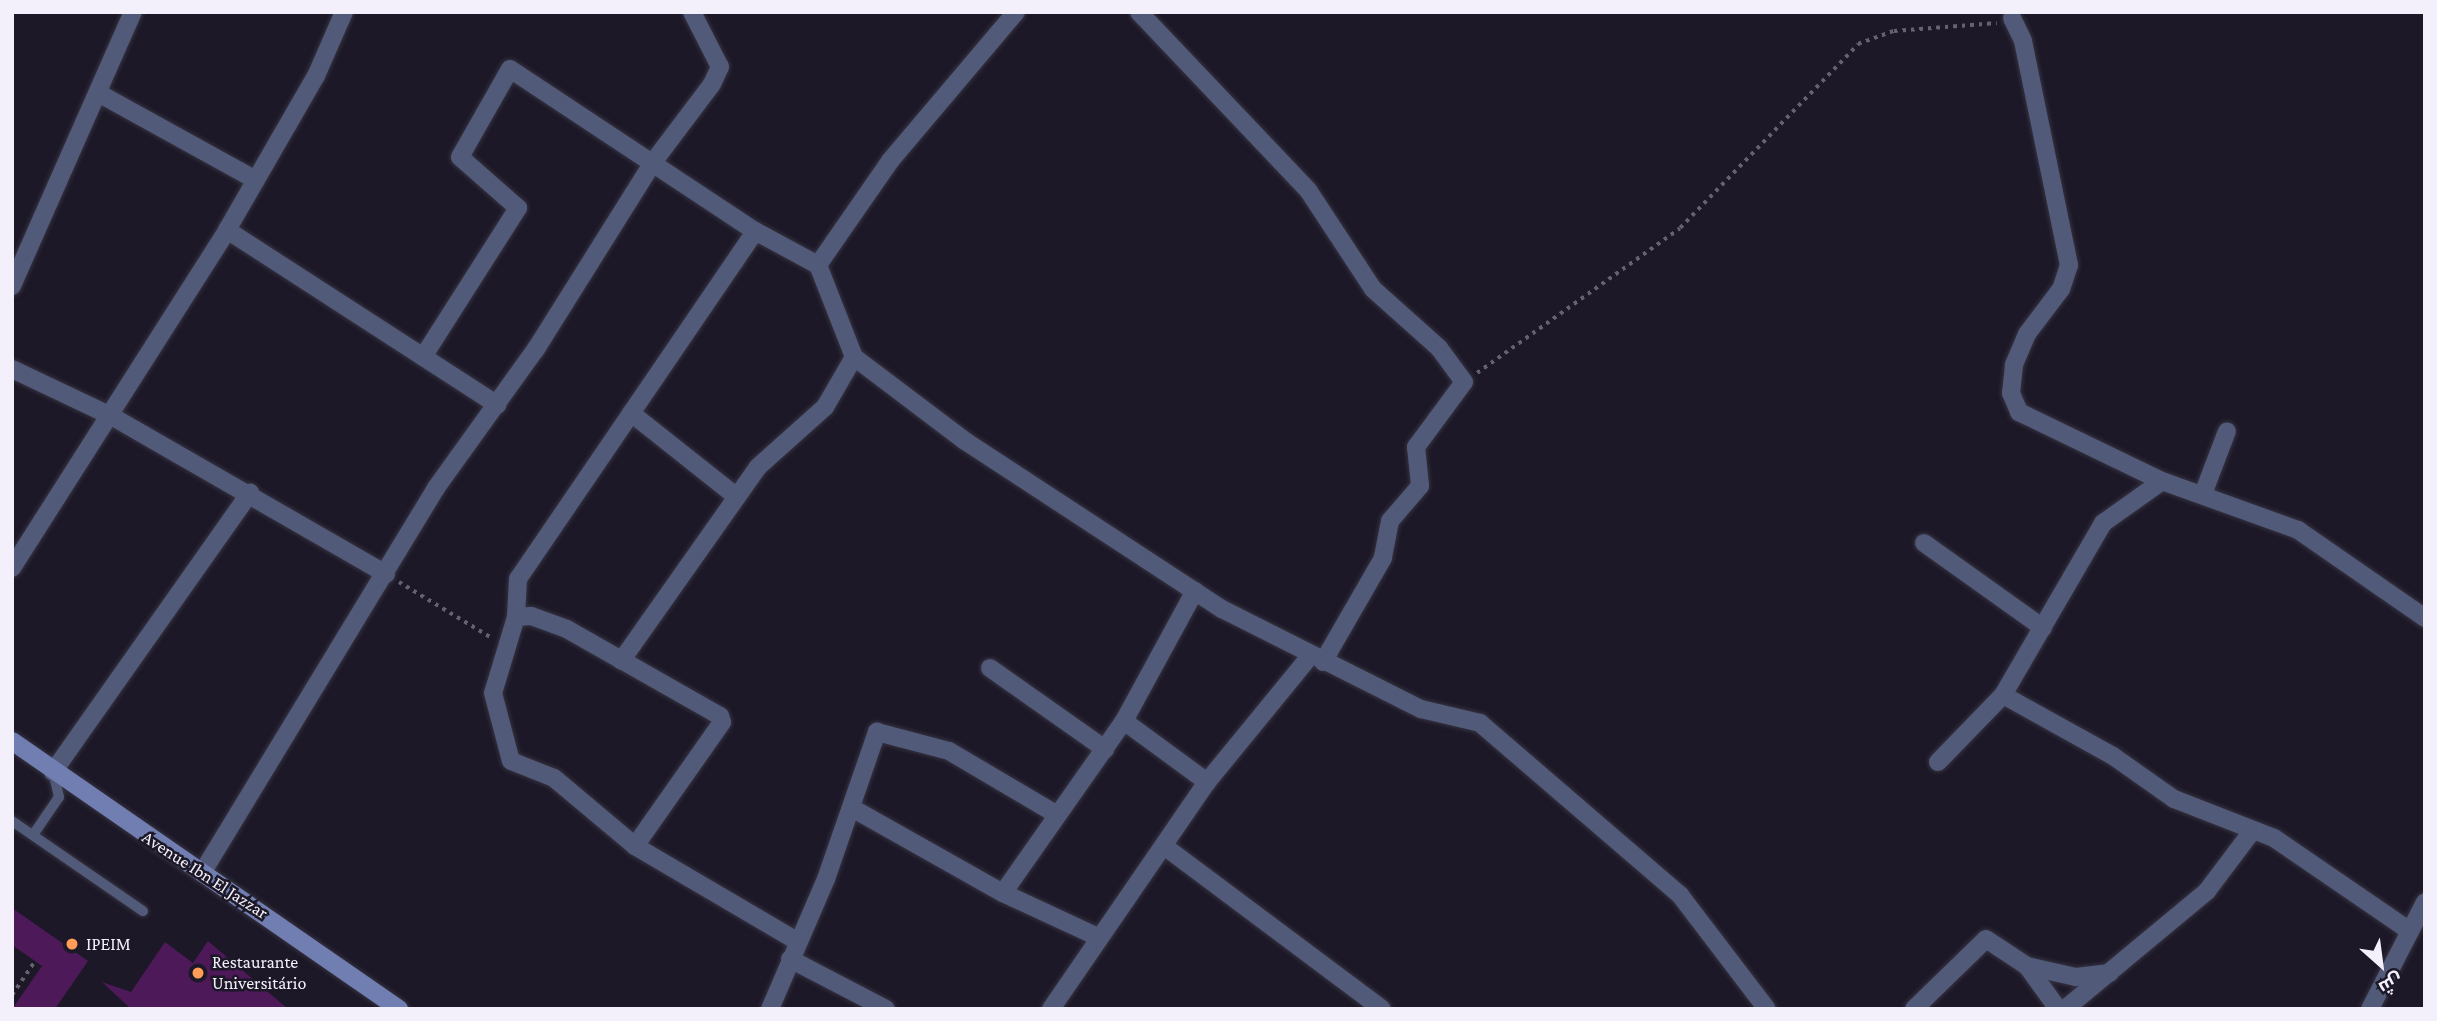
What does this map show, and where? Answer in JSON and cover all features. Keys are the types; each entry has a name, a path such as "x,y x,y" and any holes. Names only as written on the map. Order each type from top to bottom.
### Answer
{"main road":[{"name":"Avenue Ibn El Jazzar","path":"12,741 53,772 399,1009"}],"street":[{"path":"12,286 100,94 133,12"},
{"path":"12,568 113,417 228,230 316,76 344,12"},
{"path":"202,873 436,488 497,405 654,161 720,67 692,12"},
{"path":"818,265 890,161 1016,12"},
{"path":"1051,1009 1207,782 1316,659 1383,558 1390,521 1420,486 1416,447 1464,382 1439,348 1373,289 1308,190 1139,12"},
{"path":"2012,18 2023,41 2069,265 2061,289 2026,334 2014,365 2011,393 2019,412 2162,481 2298,530 2425,618"},
{"path":"423,357 518,208 460,157 504,72 515,69 755,231 818,265 854,357 965,441 1195,591 1316,659 1421,709 1480,723 1679,895 1767,1009"},
{"path":"100,94 256,180"},
{"path":"228,230 497,405"},
{"path":"755,231 518,579 516,617 503,645 493,693 508,755 554,778 635,846 797,941"},
{"path":"621,661 758,467 825,407 854,357"},
{"path":"12,369 113,417 250,492 386,574"},
{"path":"631,413 737,498"},
{"path":"2203,494 2227,431"},
{"path":"1938,762 2003,695 2103,523 2162,481"},
{"path":"53,772 250,492"},
{"path":"1924,543 2042,628"},
{"path":"1003,893 1056,814 1124,721 1195,591"},
{"path":"516,617 567,629 621,661 716,710 722,723 635,846"},
{"path":"990,668 1105,749"},
{"path":"2003,695 2113,756 2147,784 2253,830 2308,859 2410,931"},
{"path":"1124,721 1207,782"},
{"path":"769,1009 852,808 880,732 949,751 1056,814"},
{"path":"852,808 1003,893 1098,937"},
{"path":"2065,1009 2207,891 2253,830"},
{"path":"1164,846 1382,1009"},
{"path":"2375,1007 2425,902"},
{"path":"1913,1009 1986,939 2027,966 2059,1009"},
{"path":"790,959 886,1009"},
{"path":"2027,966 2076,977 2110,973"}],"lane":[{"path":"33,835 59,797 53,772"},
{"path":"12,821 143,911"}],"path":[{"path":"1464,382 1680,228 1858,44 1894,32 1984,27 2012,18"},
{"path":"386,574 503,645"},
{"path":"12,995 35,961"}],"building":[{"path":"12,908 88,961 55,1009 12,1009 42,966 12,945"},
{"name":"Restaurante Universitário","path":"208,941 288,1009 131,1009 102,982 131,992 165,942 193,963"}],"place":[{"name":"IPEIM","path":"72,944"},
{"name":"Restaurante Universitário","path":"198,973"}]}
